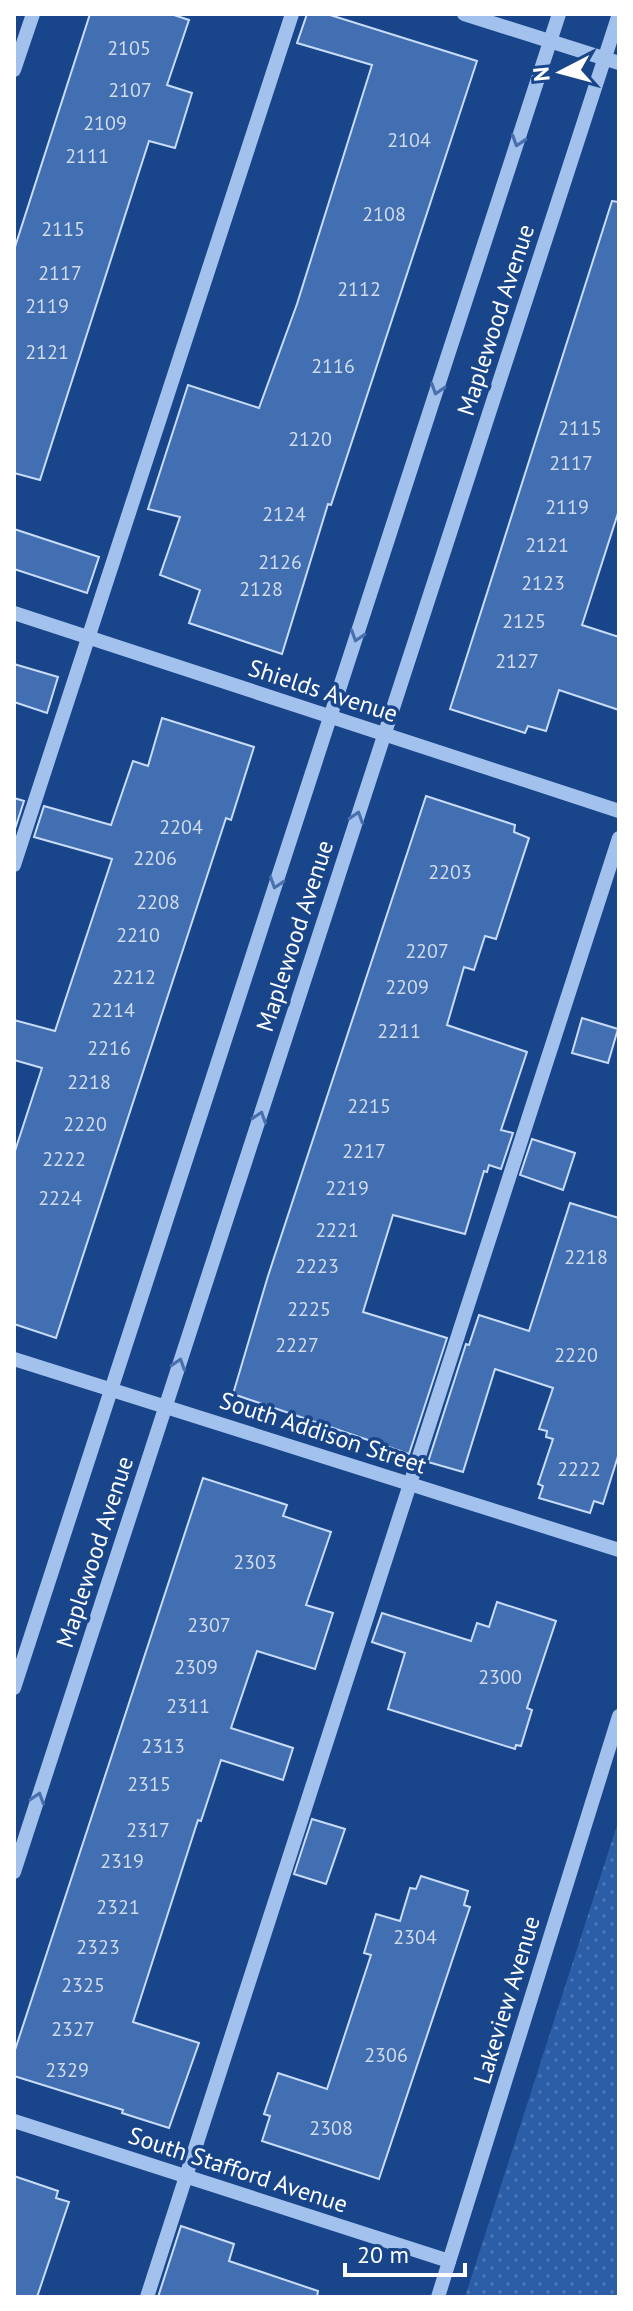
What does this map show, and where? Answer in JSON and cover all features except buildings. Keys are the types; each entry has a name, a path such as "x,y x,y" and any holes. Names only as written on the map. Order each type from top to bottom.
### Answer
{"street":[{"path":"14,70 33,14"},
{"path":"14,865 292,14"},
{"path":"464,14 612,61"},
{"name":"Maplewood Avenue","path":"14,1688 559,14"},
{"name":"Maplewood Avenue","path":"14,1872 384,734 612,61 619,14"},
{"name":"Shields Avenue","path":"14,613 619,811"},
{"path":"147,2297 619,838"},
{"name":"South Addison Street","path":"14,1359 619,1550"},
{"name":"Lakeview Avenue","path":"438,2297 619,1716"},
{"name":"South Stafford Avenue","path":"14,2121 449,2261"}],"shaded area":[{"path":"619,1819 619,2297 465,2297"}]}
